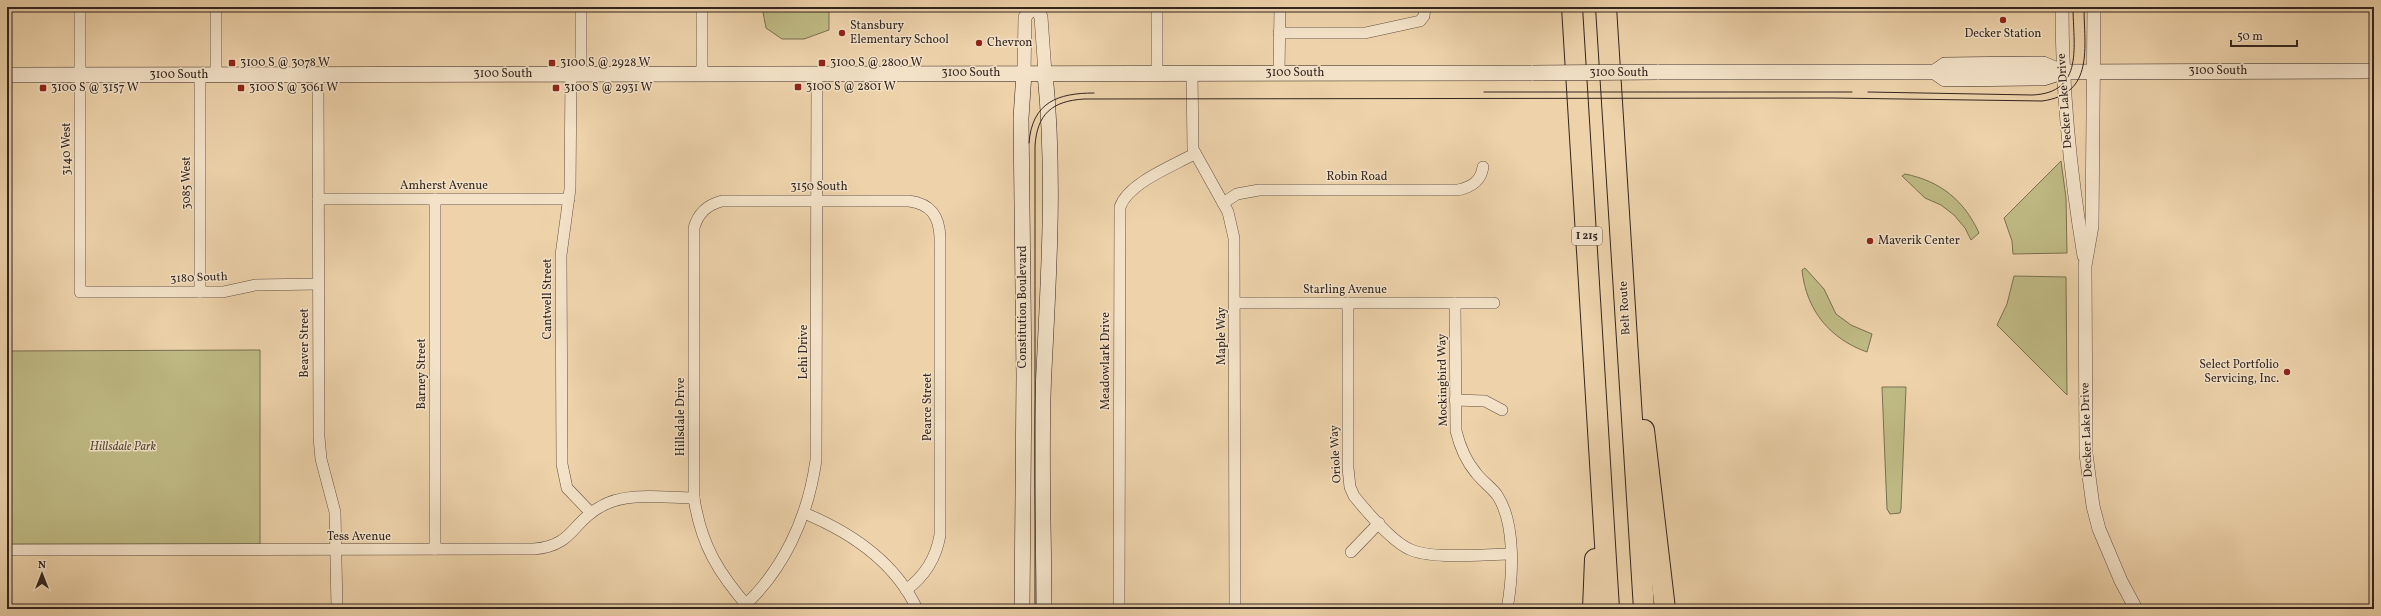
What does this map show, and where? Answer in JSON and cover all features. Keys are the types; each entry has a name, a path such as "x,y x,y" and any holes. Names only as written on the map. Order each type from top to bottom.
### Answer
{"highway":[{"name":"I 215","path":"1572,7 1609,609"},
{"name":"Belt Route","path":"1606,7 1644,609"},
{"path":"1627,343 1648,458 1665,609"},
{"path":"1593,609 1601,466"}],"main road":[{"name":"3100 South","path":"7,75 1935,72 1945,78 2043,78 2062,72 2093,71 2374,71"},
{"name":"Constitution Boulevard","path":"1022,609 1024,376 1021,118 1024,73"},
{"name":"Constitution Boulevard","path":"1044,609 1044,370 1050,270 1050,129 1045,73"}],"street":[{"name":"3140 West","path":"80,7 80,292"},
{"path":"216,7 216,75"},
{"name":"Cantwell Street","path":"581,7 569,199 562,246 562,468 567,488 591,513"},
{"path":"702,7 702,74"},
{"name":"Constitution Boulevard","path":"1024,73 1026,16 1033,7"},
{"name":"Constitution Boulevard","path":"1036,7 1041,16 1045,73"},
{"path":"1157,7 1157,73"},
{"path":"1279,73 1280,7"},
{"path":"1279,33 1365,33 1422,20 1425,7"},
{"name":"Decker Lake Drive","path":"2062,7 2062,72 2066,136 2085,266 2085,430 2088,476 2093,506 2106,549 2136,609"},
{"name":"Decker Lake Drive","path":"2085,266 2092,226 2094,7"},
{"name":"Maple Way","path":"1192,73 1192,139 1194,154 1223,203 1231,220 1234,234 1235,609"},
{"name":"Lehi Drive","path":"746,608 778,566 787,551 804,513 813,477 817,445 817,74"},
{"name":"3085 West","path":"200,75 200,292"},
{"name":"Beaver Street","path":"318,75 319,448 336,512 337,609"},
{"name":"Meadowlark Drive","path":"1119,609 1120,207 1125,196 1134,188 1194,154"},
{"name":"Robin Road","path":"1223,203 1237,194 1259,190 1458,190 1476,183 1483,168"},
{"name":"Amherst Avenue","path":"318,199 569,199"},
{"name":"Barney Street","path":"435,199 435,550"},
{"name":"3150 South","path":"701,212 707,207 722,201 817,200 909,201 924,204 935,214"},
{"name":"Hillsdale Drive","path":"701,212 696,222 694,240 694,498 702,536 726,582 746,608"},
{"name":"Pearce Street","path":"906,590 920,579 930,565 940,535 940,237 935,214"},
{"name":"3180 South","path":"80,292 200,292 229,291 254,285 318,284"},
{"name":"Starling Avenue","path":"1235,303 1494,303"},
{"name":"Oriole Way","path":"1348,303 1348,477 1354,496 1379,523 1404,546 1423,554 1510,554"},
{"name":"Mockingbird Way","path":"1455,303 1455,418 1460,444 1470,465 1502,504 1509,525 1510,585 1506,609"},
{"path":"1455,400 1485,401 1502,410"},
{"name":"Tess Avenue","path":"7,550 542,549 557,544 569,536 591,513 599,507 618,500 694,498"},
{"path":"804,513 832,525 858,540 884,564 906,590 917,609"},
{"path":"1351,552 1379,523"}],"green space":[{"path":"762,7 829,7 829,30 804,39 782,39 766,28"},
{"path":"2061,161 2066,198 2067,253 2013,254 2012,241 2004,218"},
{"path":"1905,174 1918,177 1940,187 1950,194 1966,211 1979,233 1971,240 1965,228 1954,215 1941,205 1925,198 1902,176"},
{"path":"1805,268 1824,289 1836,314 1851,325 1872,334 1867,352 1842,339 1831,331 1822,321 1809,298 1804,284 1802,270"},
{"path":"2014,276 2066,277 2067,395 1997,325 2007,304"},
{"name":"Hillsdale Park","path":"260,350 260,544 7,544 7,351"},
{"path":"1882,387 1906,387 1900,513 1890,514 1887,509"}],"tram line":[{"path":"1868,92 2032,95 2049,92 2061,86 2068,76 2072,64 2074,51 2073,7"},
{"path":"1035,609 1035,146 1039,125 1048,111 1055,106 1073,100 1084,99 1832,98 2042,101 2059,97 2071,89 2079,79 2085,52 2084,7"},
{"path":"1484,92 1852,92"},
{"path":"1029,143 1031,129 1035,118 1041,109 1058,98 1081,93 1094,93"}],"place":[{"name":"Decker Station","path":"2003,20"},
{"name":"Stansbury Elementary School","path":"842,33"},
{"name":"Chevron","path":"979,43"},
{"name":"3100 S @ 3078 W","path":"232,63"},
{"name":"3100 S @ 2928 W","path":"552,63"},
{"name":"3100 S @ 2800 W","path":"822,63"},
{"name":"3100 S @ 2801 W","path":"798,87"},
{"name":"3100 S @ 3157 W","path":"43,88"},
{"name":"3100 S @ 3061 W","path":"241,88"},
{"name":"3100 S @ 2931 W","path":"556,88"},
{"name":"Maverik Center","path":"1870,241"},
{"name":"Select Portfolio Servicing, Inc.","path":"2287,372"}]}
